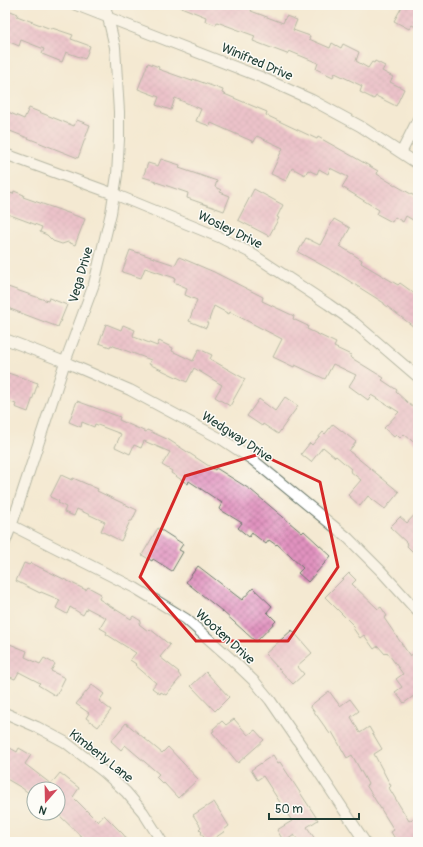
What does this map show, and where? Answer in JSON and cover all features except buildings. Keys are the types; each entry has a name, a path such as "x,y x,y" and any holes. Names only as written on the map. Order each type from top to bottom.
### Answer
{"street":[{"name":"Winifred Drive","path":"76,5 263,78 312,100 360,126 418,164"},
{"name":"Vega Drive","path":"5,542 8,523 94,284 111,214 117,175 119,112 115,47 105,5"},
{"path":"402,153 418,119"},
{"name":"Wosley Drive","path":"5,154 114,194 213,234 250,252 355,323 418,377"},
{"name":"Wedgway Drive","path":"5,339 66,362 130,390 223,440 253,460 348,538 381,571 418,612"},
{"name":"Wooten Drive","path":"8,523 160,603 186,619 230,658 255,682 270,700 365,842"},
{"name":"Kimberly Lane","path":"5,713 65,742 104,772 126,792 143,812 162,842"}],"highlighted area":[{"path":"260,454 320,482 338,567 288,641 196,641 140,577 185,476"}]}
